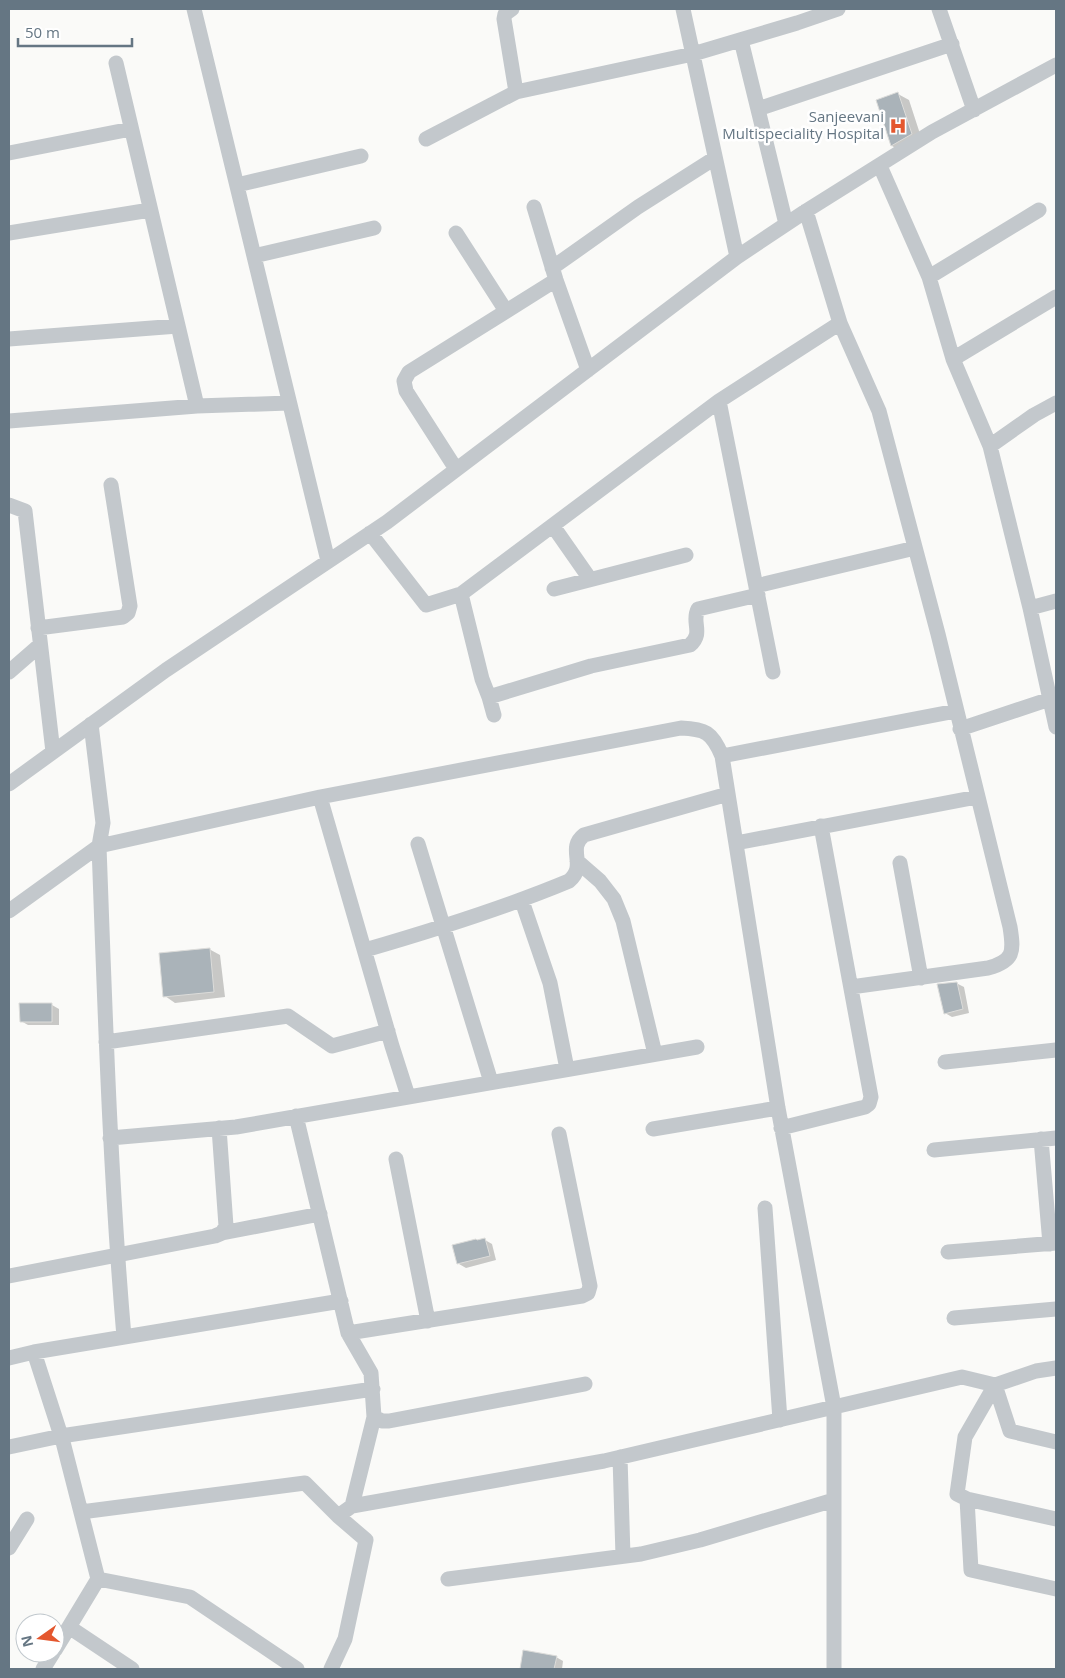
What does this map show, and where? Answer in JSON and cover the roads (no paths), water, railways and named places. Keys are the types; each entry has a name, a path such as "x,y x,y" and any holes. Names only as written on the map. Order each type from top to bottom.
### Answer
{"street":[{"path":"194,9 328,561"},
{"path":"512,9 505,14 504,19 516,92"},
{"path":"683,9 737,257"},
{"path":"426,139 516,92 693,54 838,9"},
{"path":"940,9 974,110"},
{"path":"741,40 786,224"},
{"path":"758,110 952,44"},
{"path":"116,63 197,406"},
{"path":"9,784 166,670 370,533 737,257 932,132 1056,65"},
{"path":"9,153 131,129"},
{"path":"237,185 361,156"},
{"path":"456,469 406,391 404,381 409,372 506,311 638,207 715,158"},
{"path":"880,166 928,277 953,359 990,446 1051,690 1056,727"},
{"path":"534,207 554,274 588,370"},
{"path":"9,233 150,210"},
{"path":"928,277 1040,210"},
{"path":"806,211 840,323 879,411 1010,927 1012,944 1010,957 1002,964 988,968 850,987"},
{"path":"254,256 374,228"},
{"path":"456,233 506,311"},
{"path":"953,359 1056,297"},
{"path":"370,533 426,605 461,594 719,401 840,323"},
{"path":"9,339 178,326"},
{"path":"719,401 773,672"},
{"path":"9,421 197,406 289,403"},
{"path":"990,446 1034,415 1056,403"},
{"path":"38,628 123,617 128,613 130,606 111,485"},
{"path":"9,505 25,511 53,752"},
{"path":"553,526 590,579"},
{"path":"489,697 591,666 690,645 696,640 695,615 698,609 915,548"},
{"path":"554,588 686,555"},
{"path":"461,594 482,679 494,715"},
{"path":"1030,608 1056,601"},
{"path":"9,672 40,645"},
{"path":"960,728 1051,690"},
{"path":"722,756 956,711"},
{"path":"91,724 103,823 99,846 106,1042 117,1255 124,1337"},
{"path":"9,911 99,846 320,797 681,728 699,728 716,741 722,756 781,1128 834,1407 834,1669"},
{"path":"365,950 444,927 522,900 569,881 575,876 578,867 576,848 578,839 584,835 728,794"},
{"path":"320,797 408,1096"},
{"path":"736,843 977,797"},
{"path":"781,1128 865,1107 869,1104 871,1097 821,826"},
{"path":"418,844 491,1082"},
{"path":"578,861 600,881 614,899 623,921 655,1054"},
{"path":"900,863 922,978"},
{"path":"522,900 550,983 567,1069"},
{"path":"106,1042 288,1016 332,1046 388,1032"},
{"path":"110,1138 236,1127 697,1047"},
{"path":"945,1062 1056,1050"},
{"path":"654,1130 778,1108"},
{"path":"296,1116 342,1301 348,1333 371,1373 374,1417 352,1506"},
{"path":"220,1128 226,1226 222,1233"},
{"path":"348,1333 582,1296 588,1293 590,1286 559,1134"},
{"path":"934,1150 1049,1138 1053,1244 948,1252"},
{"path":"396,1159 428,1321"},
{"path":"765,1208 780,1420"},
{"path":"9,1276 320,1214"},
{"path":"9,1358 34,1352 342,1301"},
{"path":"954,1318 1056,1309"},
{"path":"34,1352 61,1436 98,1579 65,1634"},
{"path":"338,1516 352,1506 620,1457 962,1376 995,1385 1036,1371 1056,1368"},
{"path":"374,1417 389,1422 585,1384"},
{"path":"995,1385 1010,1431 1056,1442"},
{"path":"995,1385 965,1437 957,1494 967,1498 1056,1518"},
{"path":"9,1447 61,1436 373,1389"},
{"path":"620,1457 623,1556"},
{"path":"81,1512 305,1483 338,1516 366,1540 345,1639 331,1669"},
{"path":"967,1498 971,1570 1056,1590"},
{"path":"448,1579 641,1554 700,1540 834,1500"},
{"path":"9,1548 27,1519"},
{"path":"98,1579 190,1597 297,1669"},
{"path":"69,1627 132,1669"}],"place":[{"name":"Sanjeevani Multispeciality Hospital","path":"898,126"}]}
